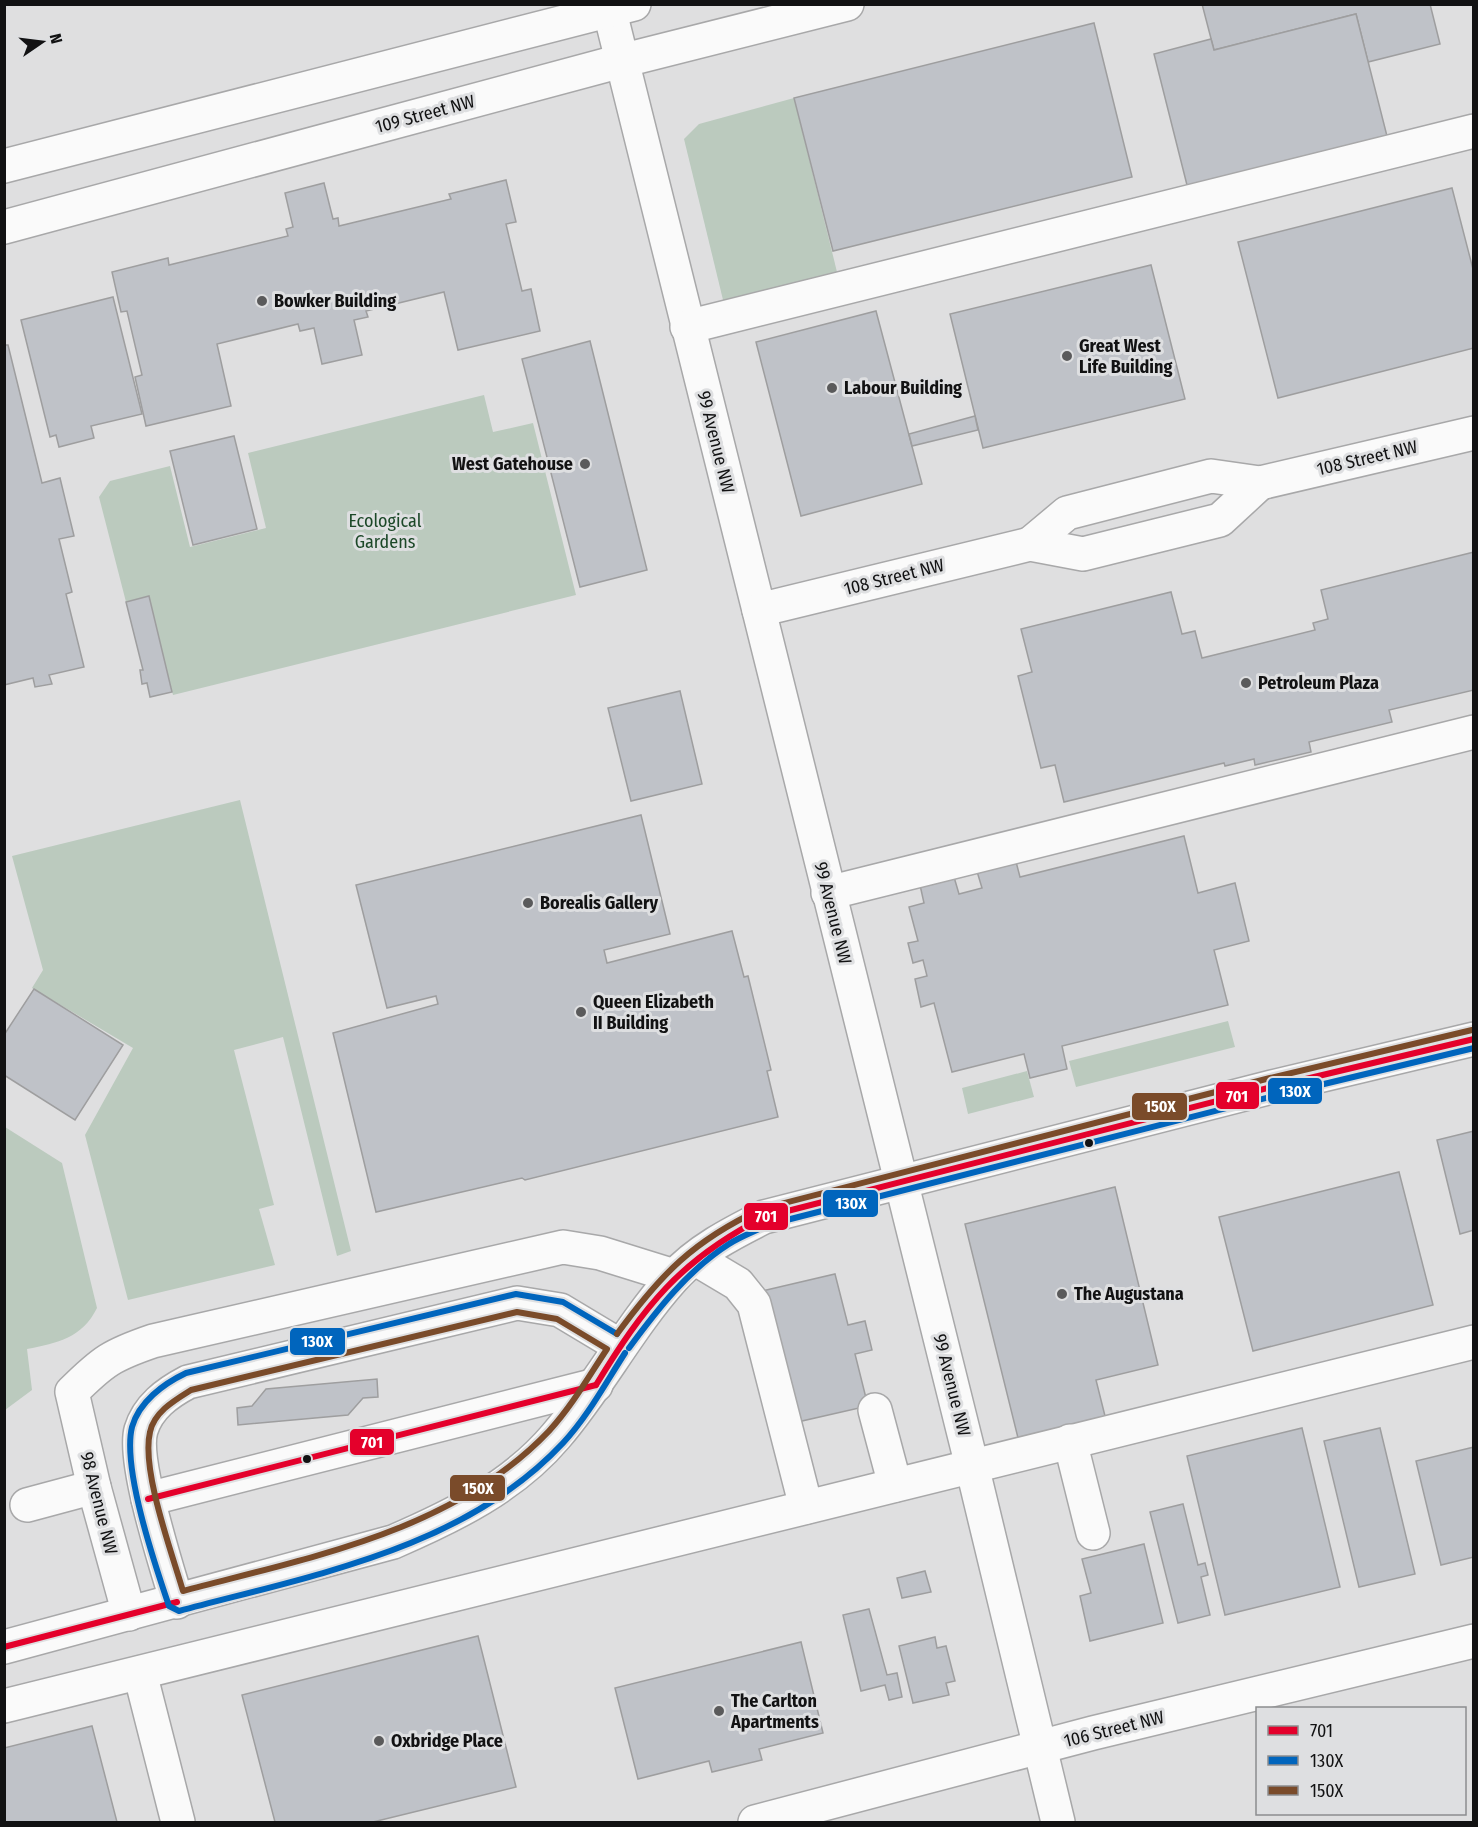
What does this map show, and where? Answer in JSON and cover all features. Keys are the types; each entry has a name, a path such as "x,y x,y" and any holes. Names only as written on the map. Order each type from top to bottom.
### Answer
{"street":[{"name":"109 Street NW","path":"4,227 621,61 847,4"},
{"name":"99 Avenue NW","path":"617,6 621,61 972,1466 1058,1822"},
{"path":"4,166 617,6"},
{"path":"687,327 1473,131"},
{"name":"108 Street NW","path":"1030,544 1067,513 1211,476 1260,483 1473,433"},
{"name":"108 Street NW","path":"759,610 1030,544 1083,554 1220,520 1260,483"},
{"path":"828,893 1473,732"},
{"path":"4,1647 393,1542 453,1516 507,1482 555,1438 596,1385 620,1346 685,1268 723,1238 764,1217 900,1181 1473,1039"},
{"name":"98 Avenue NW","path":"129,1614 94,1487 72,1392 100,1363 153,1341 563,1247 685,1268"},
{"path":"685,1268 738,1284 754,1304 806,1506"},
{"path":"177,1602 148,1498 141,1455 140,1432 148,1414 166,1394 188,1382 517,1303 560,1310 620,1346"},
{"path":"4,1706 1473,1342"},
{"path":"148,1498 596,1385"},
{"path":"875,1410 895,1485"},
{"path":"1070,1441 1093,1533"},
{"path":"27,1505 94,1487"},
{"name":"106 Street NW","path":"755,1822 830,1813 1040,1748 1473,1641"},
{"path":"140,1673 178,1822"}],"green space":[{"path":"794,98 838,276 724,304 684,139 699,124"},
{"name":"Ecological Gardens","path":"484,395 493,432 533,423 576,595 173,695 148,596 126,602 99,497 110,481 170,466 190,547 266,528 248,453"},
{"path":"240,800 351,1251 337,1256 283,1037 234,1050 274,1205 259,1209 275,1265 128,1300 85,1135 133,1048 32,988 43,970 12,856"},
{"path":"1228,1021 1235,1047 1076,1087 1069,1061"},
{"path":"1027,1071 1034,1097 968,1114 962,1088"},
{"path":"5,1127 62,1163 97,1308 84,1326 68,1338 27,1349 32,1390 5,1410"}],"building":[{"path":"1202,4 1430,4 1440,44 1368,62 1356,14 1214,50"},
{"path":"1356,14 1388,140 1188,189 1154,54 1211,39 1214,50"},
{"path":"1094,23 1132,177 833,251 794,98"},
{"name":"Bowker Building","path":"506,180 516,222 506,224 522,291 531,289 540,331 458,350 444,292 366,311 368,317 354,320 362,355 322,364 314,328 300,331 298,324 217,344 231,406 146,426 135,377 142,375 127,311 121,312 112,272 168,258 169,265 288,236 286,229 293,227 285,193 324,183 333,219 338,218 339,226 451,199 449,194"},
{"path":"1452,188 1474,273 1474,348 1278,398 1238,242"},
{"name":"Great West Life Building","path":"1151,265 1185,399 983,448 950,314"},
{"path":"113,297 142,414 91,426 94,438 59,447 56,435 50,437 21,320"},
{"name":"Labour Building","path":"876,311 922,484 801,516 756,342"},
{"name":"West Gatehouse","path":"590,341 647,570 580,587 522,359"},
{"path":"4,345 8,345 42,483 60,478 74,536 59,539 72,592 66,594 84,667 49,675 52,684 35,687 33,678 4,685"},
{"path":"975,416 978,430 912,446 909,434"},
{"path":"234,436 257,529 193,545 170,451"},
{"name":"Petroleum Plaza","path":"1474,552 1474,690 1389,710 1392,722 1309,742 1311,752 1255,765 1254,759 1225,766 1224,763 1064,802 1055,765 1041,768 1018,676 1032,672 1021,629 1171,592 1182,634 1195,631 1202,658 1315,630 1313,623 1328,619 1321,590"},
{"path":"149,596 172,692 150,697 147,683 142,684 140,670 143,670 126,602"},
{"path":"680,691 702,784 631,801 608,708"},
{"name":"Queen Elizabeth II Building","path":"641,815 670,934 604,950 607,963 732,931 744,977 748,976 771,1070 767,1071 778,1117 525,1180 522,1178 376,1212 333,1033 438,1004 436,996 387,1008 356,885"},
{"path":"1184,836 1198,893 1235,883 1249,941 1214,950 1228,1005 1062,1046 1067,1069 1030,1078 1024,1054 952,1072 934,1003 921,1007 915,979 927,976 923,960 913,963 908,943 918,941 909,907 924,903 920,885 954,877 959,894 982,888 976,868 1015,858 1020,877"},
{"path":"34,989 123,1045 75,1120 4,1075 4,1035"},
{"path":"1474,1131 1474,1230 1460,1234 1437,1140"},
{"path":"1399,1172 1433,1305 1253,1351 1219,1217"},
{"name":"The Augustana","path":"1115,1187 1158,1365 1096,1380 1106,1420 1019,1442 965,1224"},
{"path":"835,1274 848,1325 865,1321 872,1350 855,1354 868,1406 793,1423 762,1291"},
{"path":"377,1379 378,1397 363,1398 348,1415 238,1425 237,1408 252,1406 266,1389"},
{"path":"1302,1428 1340,1587 1225,1615 1187,1456"},
{"path":"1380,1428 1415,1574 1359,1587 1324,1441"},
{"path":"1474,1447 1474,1557 1441,1565 1416,1461"},
{"path":"1183,1504 1198,1565 1205,1563 1208,1575 1201,1577 1210,1615 1178,1623 1150,1512"},
{"path":"1144,1544 1163,1623 1090,1641 1080,1596 1091,1593 1082,1559"},
{"path":"925,1571 931,1592 902,1598 897,1578"},
{"path":"869,1609 887,1675 897,1673 902,1697 889,1700 885,1685 861,1691 843,1615"},
{"name":"Oxbridge Place","path":"478,1636 516,1787 373,1822 275,1822 242,1695"},
{"path":"935,1637 937,1648 946,1646 955,1681 946,1683 949,1695 913,1703 899,1646"},
{"name":"The Carlton Apartments","path":"801,1642 823,1733 759,1749 762,1760 712,1772 709,1761 638,1779 615,1688"},
{"path":"92,1726 117,1822 4,1822 4,1748"}],"transit line":[{"name":"150X","path":"617,1334 648,1294 680,1261 716,1234 761,1209 1270,1078 1472,1030"},
{"name":"701","path":"596,1385 631,1331 666,1288 709,1250 764,1217 1272,1087 1474,1039"},
{"name":"130X","path":"629,1348 662,1305 700,1266 734,1241 767,1225 1274,1096 1474,1048"},
{"name":"130X","path":"617,1334 563,1302 516,1294 186,1373 169,1383 153,1395 140,1410 132,1427 130,1445 142,1517 169,1606 179,1611 333,1570 433,1533 480,1509 524,1479 563,1443 588,1411 625,1353"},
{"name":"150X","path":"517,1312 557,1319 607,1349 580,1391 549,1431 511,1465 470,1493 425,1517 378,1536 281,1566 183,1591 159,1512 148,1448 152,1425 166,1407 191,1390 517,1312"},
{"name":"701","path":"148,1499 596,1385"},
{"name":"701","path":"4,1647 177,1602"}],"place":[{"name":"Bowker Building","path":"262,301"},
{"name":"Great West Life Building","path":"1067,356"},
{"name":"Labour Building","path":"832,388"},
{"name":"West Gatehouse","path":"585,464"},
{"name":"Petroleum Plaza","path":"1246,683"},
{"name":"Borealis Gallery","path":"528,903"},
{"name":"Queen Elizabeth II Building","path":"581,1012"},
{"name":"The Augustana","path":"1062,1294"},
{"name":"The Carlton Apartments","path":"719,1711"},
{"name":"Oxbridge Place","path":"379,1741"}]}
